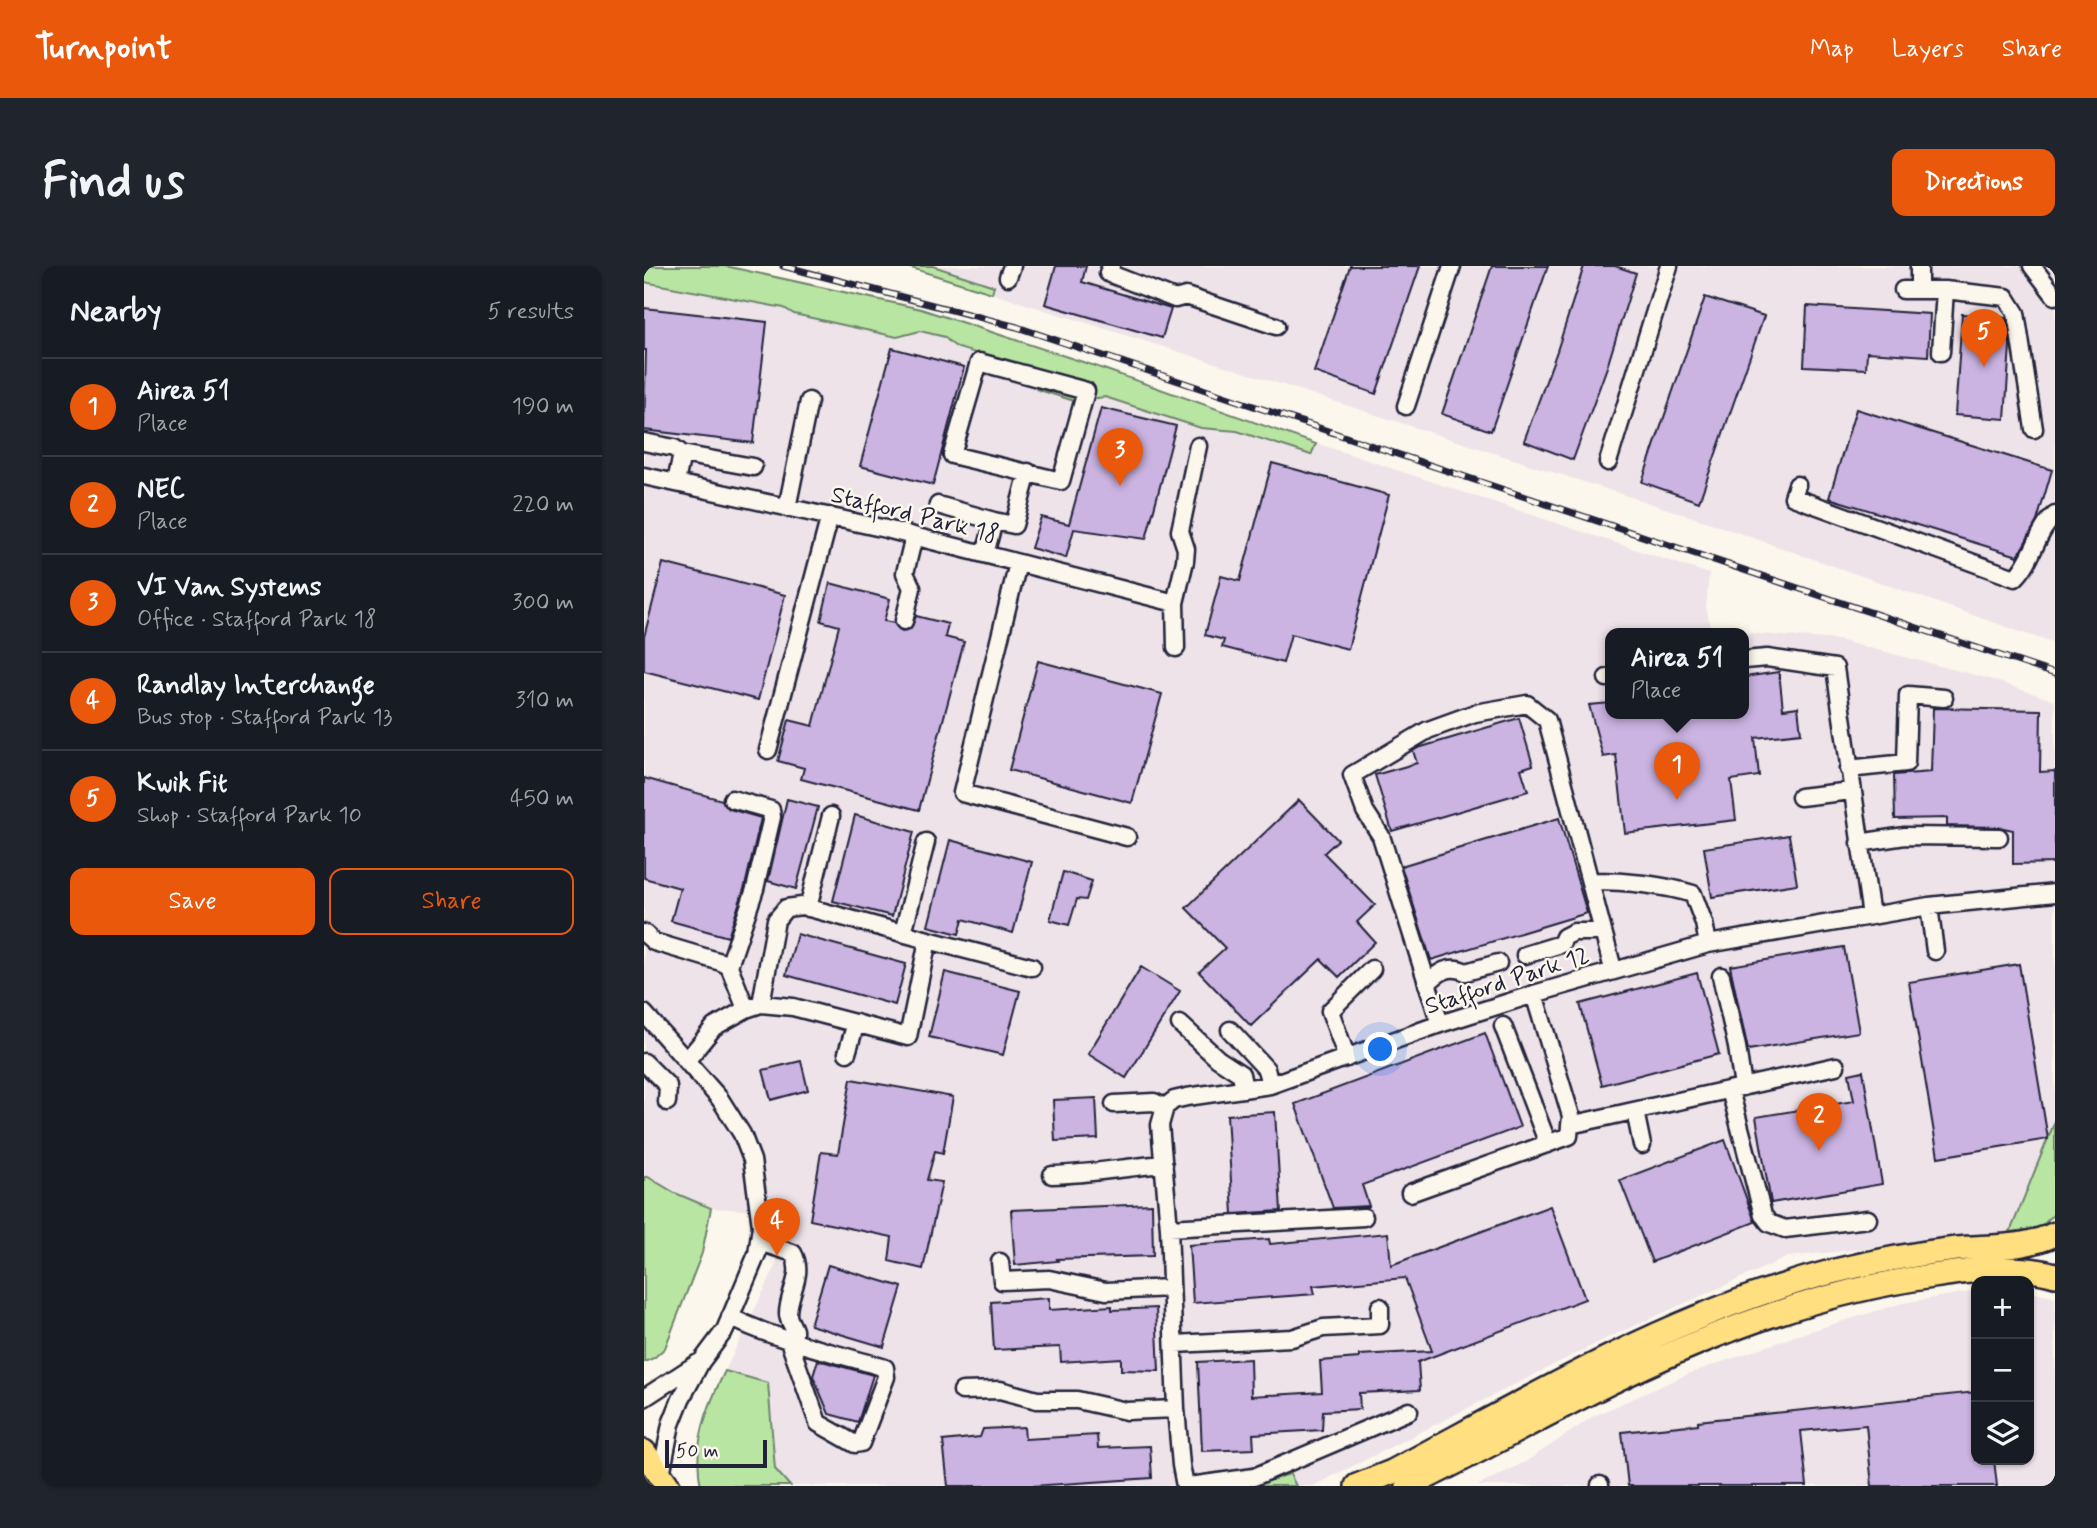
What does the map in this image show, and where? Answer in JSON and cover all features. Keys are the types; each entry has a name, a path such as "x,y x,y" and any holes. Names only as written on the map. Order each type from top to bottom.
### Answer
{"highway":[{"path":"1357,1486 1392,1472 1612,1355 1753,1297 1830,1273 1884,1260 1958,1249 2020,1244 2039,1241 2055,1234"},
{"path":"1408,1486 1622,1376 1755,1319 1835,1294 1913,1279 1961,1272 2018,1269 2055,1275"},
{"path":"644,1452 664,1480"}],"street":[{"path":"1111,266 1108,274 1175,299 1186,296 1276,326"},
{"path":"1406,406 1452,266"},
{"path":"1608,462 1669,266"},
{"path":"1919,266 1911,290 1945,290 2006,297 2016,313 2034,429"},
{"path":"2032,266 2055,296"},
{"path":"1941,352 1945,290"},
{"path":"979,362 1086,391 1061,481 1028,472 952,454 979,362"},
{"path":"787,508 809,401"},
{"path":"644,442 674,448 682,454 753,467"},
{"path":"1176,648 1175,603 1186,550 1180,531 1198,446"},
{"path":"676,482 682,454"},
{"path":"938,505 1014,525 1028,472"},
{"name":"Stafford Park 18","path":"644,476 914,536 1175,603"},
{"path":"1797,485 1793,497 2015,578 2036,540 2055,514"},
{"path":"768,750 830,516"},
{"path":"985,554 994,521"},
{"path":"904,621 912,588 905,573 914,536"},
{"path":"1018,563 962,793 1127,837"},
{"path":"1749,660 1767,658 1835,667 1858,843 1871,916"},
{"path":"1848,769 1906,763 1908,695 1944,698"},
{"path":"1440,1024 1381,836 1365,811 1352,775 1428,730 1475,713 1527,704 1547,720 1613,970"},
{"path":"1800,797 1852,791"},
{"path":"729,966 755,890 772,817 771,810 732,799"},
{"path":"808,908 831,816"},
{"path":"1858,843 1905,836 2000,836"},
{"path":"903,933 926,842"},
{"path":"1590,881 1658,886 1693,894 1704,923 1708,944"},
{"name":"Stafford Park 12","path":"1114,1104 1154,1102 1165,1107 1174,1100 1187,1097 1270,1085 1440,1024 1613,970 1708,944 1929,906 2055,893"},
{"path":"754,1007 776,920 786,908 802,906 1032,967"},
{"path":"1929,906 1935,951"},
{"path":"1525,955 1561,944 1564,937 1574,932 1602,932"},
{"path":"644,933 654,942 729,966 754,1007"},
{"path":"687,1059 715,1027 754,1007 793,1007 908,1037 928,940"},
{"path":"1427,984 1443,970 1459,968 1466,972 1498,963"},
{"path":"1347,1058 1330,1011 1373,969"},
{"path":"1721,976 1737,1047 1736,1088 1763,1215 1769,1223 1785,1229 1868,1219"},
{"path":"1410,1193 1569,1136 1571,1116 1534,994"},
{"path":"644,1013 720,1099 742,1134 752,1160 761,1226 750,1272 725,1330 701,1362 671,1424 664,1480"},
{"path":"847,1053 856,1023"},
{"path":"1180,1024 1218,1059 1241,1074 1244,1089"},
{"path":"1503,1026 1548,1144"},
{"path":"1230,1030 1266,1069 1270,1085"},
{"path":"644,1062 668,1086 667,1102"},
{"path":"1570,1125 1836,1066"},
{"path":"1165,1107 1160,1125 1169,1228 1176,1409 1181,1465 1188,1486 1254,1477 1409,1411"},
{"path":"1635,1111 1643,1145"},
{"path":"1052,1175 1085,1174 1107,1169 1164,1164"},
{"path":"1169,1228 1364,1217"},
{"path":"730,1317 757,1330 792,1340 885,1368 886,1377 861,1443 855,1444 818,1423 791,1347 792,1340 794,1332 788,1317 799,1270 796,1258 793,1253 759,1242"},
{"path":"1000,1262 1002,1281 1049,1279 1106,1291 1171,1288"},
{"path":"1175,1344 1292,1338 1323,1328 1380,1325 1380,1307"},
{"path":"644,1398 701,1362"},
{"path":"962,1391 1000,1390 1037,1400 1077,1401 1126,1411 1176,1409"}],"shaded area":[{"path":"644,266 725,266 1187,400 1709,574 1706,607 1711,628 1605,628 1605,719 1749,719 1749,633 1838,640 1987,678 2055,701 2055,1121 2010,1232 1788,1257 1609,1337 1313,1486 1296,1486 1290,1474 1249,1486 790,1486 775,1469 767,1383 725,1371 777,1263 779,1212 711,1208 675,1193 644,1177"},
{"path":"904,266 2055,266 2055,644 1708,522"},
{"path":"1971,1292 1971,1465 2034,1465 2034,1293 2055,1298 2055,1486 1477,1486 1527,1461 1594,1416 1688,1374 1807,1332 1903,1303"}],"green space":[{"path":"644,266 725,266 921,309 1095,366 1316,444 1311,455 1237,431 1201,428 1105,397 1074,401 1036,389 1037,382 992,359 958,348 945,337 920,331 897,337 794,314 784,308 644,282"},
{"path":"905,266 933,266 994,286 992,293"},
{"path":"2055,1121 2055,1213 2040,1228 2010,1232"},
{"path":"644,1177 711,1208 702,1253 665,1348 654,1358 644,1362"},
{"path":"725,1371 768,1383 775,1469 790,1486 701,1486 698,1456 700,1441 712,1398"},
{"path":"1290,1474 1296,1486 1249,1486"}],"building":[{"path":"1056,266 1086,266 1082,282 1171,309 1162,338 1045,304"},
{"path":"1350,266 1420,266 1376,394 1314,372"},
{"path":"1492,266 1548,266 1491,431 1442,414"},
{"path":"1584,266 1615,266 1636,273 1607,367 1573,460 1524,441"},
{"path":"1705,297 1764,316 1699,502 1642,482"},
{"path":"1807,306 1930,314 1928,356 1867,352 1866,369 1804,366"},
{"path":"644,308 767,322 753,443 644,430"},
{"path":"1962,314 2006,318 2010,345 2005,419 1955,415"},
{"path":"892,348 964,367 933,485 860,466"},
{"path":"1101,408 1176,426 1146,539 1074,529 1066,558 1031,548 1041,517 1069,524"},
{"path":"1856,409 2052,470 2037,521 2018,556 1829,498"},
{"path":"1272,463 1389,495 1348,649 1291,634 1283,663 1222,647 1224,640 1205,635 1221,576 1240,581"},
{"path":"663,563 785,595 758,700 644,671 644,637"},
{"path":"830,583 890,599 884,621 894,623 901,631 911,629 916,616 948,624 945,637 964,642 919,810 801,779 804,768 778,761 789,720 813,726 839,626 821,621"},
{"path":"1038,661 1162,694 1132,803 1009,770"},
{"path":"1779,672 1783,709 1798,707 1801,733 1755,738 1759,776 1731,780 1736,820 1625,833 1616,755 1603,757 1589,705 1605,704 1605,719 1749,719 1749,676"},
{"path":"1933,708 2041,710 2040,772 2055,771 2055,863 2013,864 2013,830 1999,827 1947,826 1947,818 1895,819 1894,775 1931,772"},
{"path":"1519,718 1533,765 1521,769 1528,791 1392,831 1375,775 1417,763 1413,751 1418,748"},
{"path":"644,778 722,800 729,809 761,818 745,886 728,937 671,921 680,888 644,878"},
{"path":"787,799 818,807 796,889 768,881"},
{"path":"1299,800 1338,840 1324,853 1375,905 1357,922 1375,942 1339,977 1321,959 1251,1026 1199,972 1225,948 1186,908"},
{"path":"855,815 914,832 892,916 833,901"},
{"path":"1559,818 1587,913 1431,960 1401,866"},
{"path":"1789,835 1797,884 1712,897 1704,848"},
{"path":"950,840 1032,862 1013,933 963,919 959,934 928,926"},
{"path":"1063,872 1092,881 1086,900 1077,899 1069,925 1050,920"},
{"path":"797,934 906,964 895,1005 786,975"},
{"path":"1844,947 1859,1032 1748,1050 1730,966"},
{"path":"2019,964 2048,1139 1938,1157 1909,982"},
{"path":"1141,967 1180,991 1126,1078 1088,1054"},
{"path":"945,972 1020,991 1003,1055 929,1037"},
{"path":"1697,973 1719,1054 1602,1085 1580,1004"},
{"path":"1485,1033 1520,1127 1362,1185 1369,1206 1333,1208 1295,1104"},
{"path":"801,1061 808,1090 771,1100 763,1070"},
{"path":"1863,1071 1882,1184 1771,1203 1756,1117 1854,1101 1849,1074"},
{"path":"851,1079 953,1097 943,1153 935,1151 927,1180 942,1182 923,1269 889,1261 892,1237 810,1220 821,1152 838,1154"},
{"path":"1096,1098 1098,1139 1055,1141 1053,1100"},
{"path":"1275,1112 1281,1211 1233,1214 1227,1115"},
{"path":"1725,1140 1755,1222 1652,1262 1620,1180"},
{"path":"1152,1204 1153,1256 1057,1259 1058,1261 1015,1265 1011,1210"},
{"path":"1550,1206 1585,1299 1418,1362 1420,1390 1359,1393 1360,1409 1323,1411 1322,1430 1253,1434 1254,1449 1202,1451 1198,1362 1250,1359 1251,1396 1322,1392 1320,1361 1359,1358 1359,1355 1432,1351 1405,1278 1313,1286 1315,1294 1193,1303 1189,1245 1269,1239 1270,1244 1388,1233 1391,1265"},
{"path":"828,1265 902,1287 884,1347 810,1325"},
{"path":"1049,1298 1049,1310 1112,1306 1112,1310 1156,1308 1159,1371 1121,1370 1121,1358 1061,1362 1060,1347 994,1350 991,1302"},
{"path":"818,1360 873,1375 858,1422 829,1414 813,1376"},
{"path":"1971,1393 1971,1465 1995,1465 1997,1486 1872,1486 1866,1425 1801,1431 1807,1486 1628,1486 1622,1432 1698,1424 1698,1421"},
{"path":"1024,1427 1025,1439 1097,1435 1098,1448 1150,1446 1152,1478 1032,1486 948,1486 943,1441 980,1437 983,1429"}],"railway":[{"path":"783,266 1017,327 2055,674"}],"place":[{"name":"Kwik Fit","path":"1984,367"},
{"name":"VI Van Systems","path":"1120,486"},
{"name":"Airea 51","path":"1677,800"},
{"name":"NEC","path":"1819,1151"},
{"name":"Randlay Interchange","path":"777,1256"}]}
